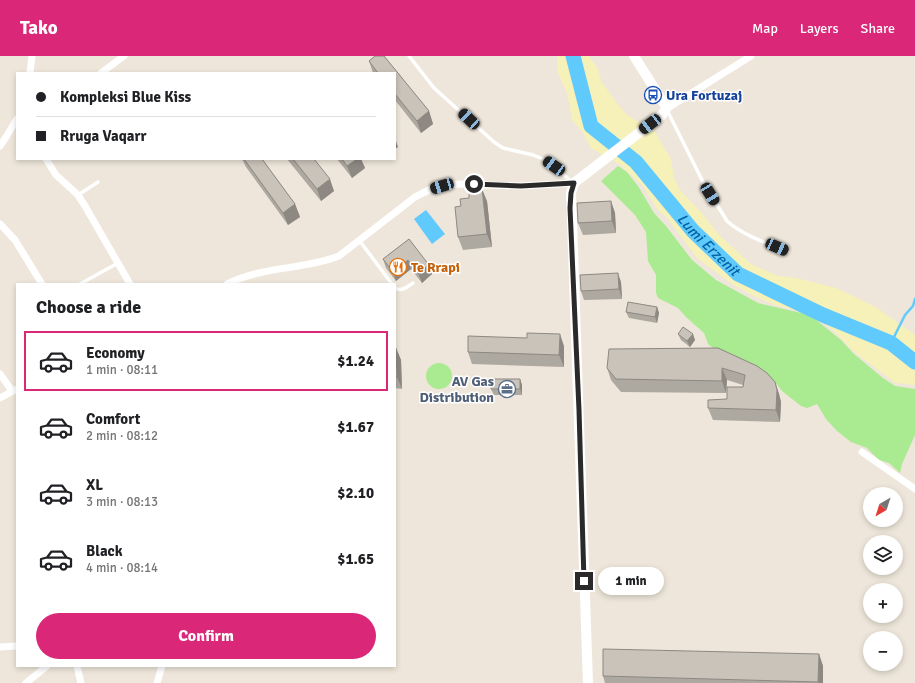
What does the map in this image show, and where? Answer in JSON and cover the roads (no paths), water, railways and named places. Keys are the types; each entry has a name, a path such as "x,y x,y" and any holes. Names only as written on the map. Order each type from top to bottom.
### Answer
{"main road":[{"path":"588,683 579,410 570,208 571,193 574,183 664,112 665,105 634,56"}],"street":[{"path":"30,72 32,56"},
{"path":"102,72 124,56"},
{"path":"664,112 751,56"},
{"path":"0,146 16,121"},
{"path":"47,160 56,175 78,195 129,283"},
{"path":"229,283 260,272 328,260 339,256 415,197 442,186 474,184 521,186 574,183"},
{"path":"0,224 16,240 41,283"},
{"path":"0,374 15,390 0,398"},
{"path":"862,452 915,489"},
{"path":"0,647 16,646"},
{"path":"26,683 46,667"},
{"path":"77,667 81,683"},
{"path":"157,683 162,667"}],"lane":[{"path":"409,56 434,88 494,142 503,148 544,159 574,183"},
{"path":"664,112 703,182 727,221 732,226 743,232 788,252"},
{"path":"78,195 98,182"},
{"path":"359,240 391,283"},
{"path":"82,283 118,263"},
{"path":"396,288 403,290 413,283"}],"water":[{"path":"426,210 445,234 432,244 414,219"}],"waterway":[{"name":"Lumi Erzenit","path":"573,56 591,126 636,162 693,231 738,274 823,315 891,343 915,362"},
{"path":"891,343 905,315 913,306 915,299"}],"place":[{"name":"Ura Fortuzaj","path":"653,95"},
{"name":"Te Rrapi","path":"398,267"},
{"name":"AV Gas Distribution","path":"507,389"}]}
